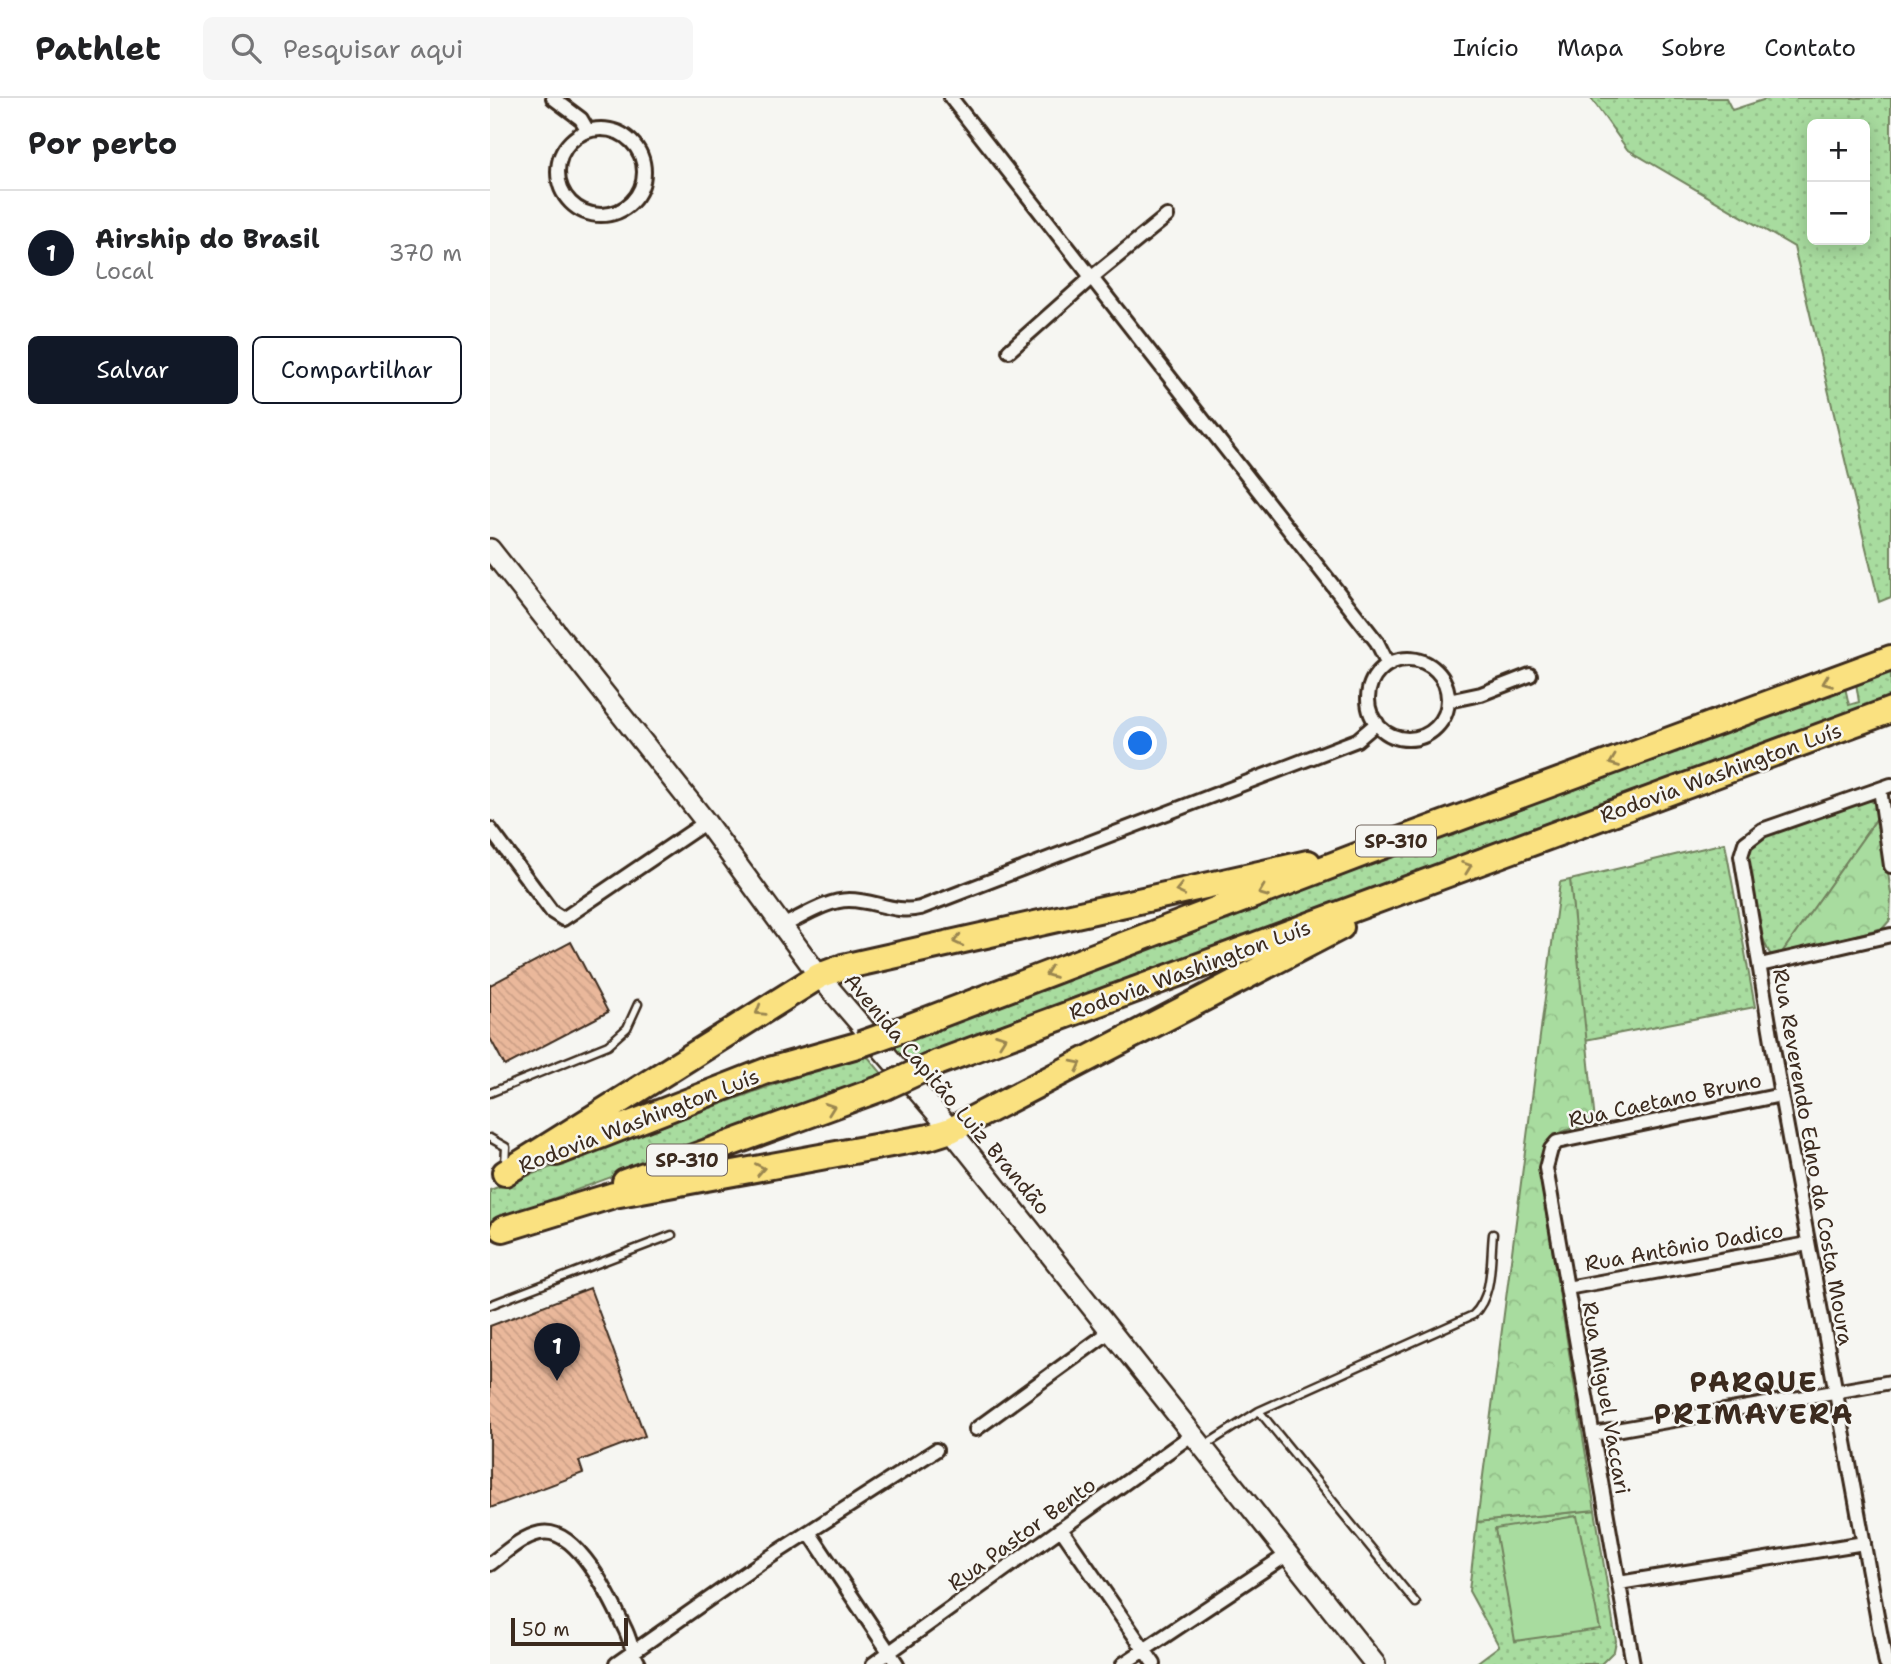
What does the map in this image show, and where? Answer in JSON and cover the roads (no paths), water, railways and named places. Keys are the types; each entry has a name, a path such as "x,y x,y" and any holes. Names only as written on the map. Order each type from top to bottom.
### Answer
{"highway":[{"name":"Rodovia Washington Luís","path":"497,1176 766,1070 861,1044 902,1029 1367,852 1891,658"},
{"name":"Rodovia Washington Luís","path":"497,1231 885,1087 937,1063 1891,710"},
{"path":"497,1176 819,976 843,967 1005,929 1367,852"},
{"path":"497,1231 614,1195 929,1137 951,1130 1427,882"}],"main road":[{"name":"Avenida Capitão Luiz Brandão","path":"492,557 706,822 819,976 951,1130 1375,1664"}],"street":[{"path":"553,98 582,119 588,131"},
{"path":"951,98 1377,642 1388,664"},
{"path":"598,129 619,132 635,145 640,153 644,174 642,184 632,202 614,212 594,214 575,206 559,180 564,149 570,141 588,131 598,129"},
{"path":"1009,351 1091,278 1167,216"},
{"path":"1407,659 1434,667 1445,682 1448,701 1436,727 1420,737 1391,735 1377,723 1369,705 1370,686 1388,664 1407,659"},
{"path":"1448,701 1481,694 1530,675"},
{"path":"782,926 835,902 850,900 905,911 919,908 1357,740 1377,723"},
{"path":"1885,787 1891,866"},
{"name":"Rua Reverendo Edno da Costa Moura","path":"1885,787 1762,830 1745,844 1741,856 1808,1244 1886,1664"},
{"path":"490,829 552,912 563,919 706,822"},
{"path":"1760,965 1891,935"},
{"name":"Rua Caetano Bruno","path":"1557,1142 1782,1096"},
{"name":"Rua Miguel Vaccari","path":"1557,1142 1551,1150 1546,1168 1619,1583 1630,1662"},
{"name":"Rua Antônio Dadico","path":"1567,1288 1808,1244"},
{"path":"976,1429 1112,1330"},
{"path":"1593,1434 1891,1382"},
{"name":"Rua Pastor Bento","path":"873,1664 1061,1529 1198,1440"},
{"path":"616,1664 636,1658 759,1564 936,1450"},
{"path":"1061,1529 1154,1664"},
{"path":"490,1564 526,1538 549,1531 566,1537 581,1552 627,1632 636,1658"},
{"path":"809,1532 897,1664"},
{"path":"1619,1583 1864,1543"},
{"path":"1123,1664 1288,1554"}],"lane":[{"path":"490,1093 608,1045 627,1028 638,1004"},
{"path":"490,1138 506,1147 497,1176"},
{"path":"1198,1440 1473,1315 1483,1306 1488,1294 1493,1234"},
{"path":"490,1305 672,1235"},
{"path":"1259,1411 1416,1603"}],"place":[{"name":"Airship do Brasil","path":"557,1381"}],"district":[{"name":"PARQUE PRIMAVERA","path":"1754,1398"}]}
